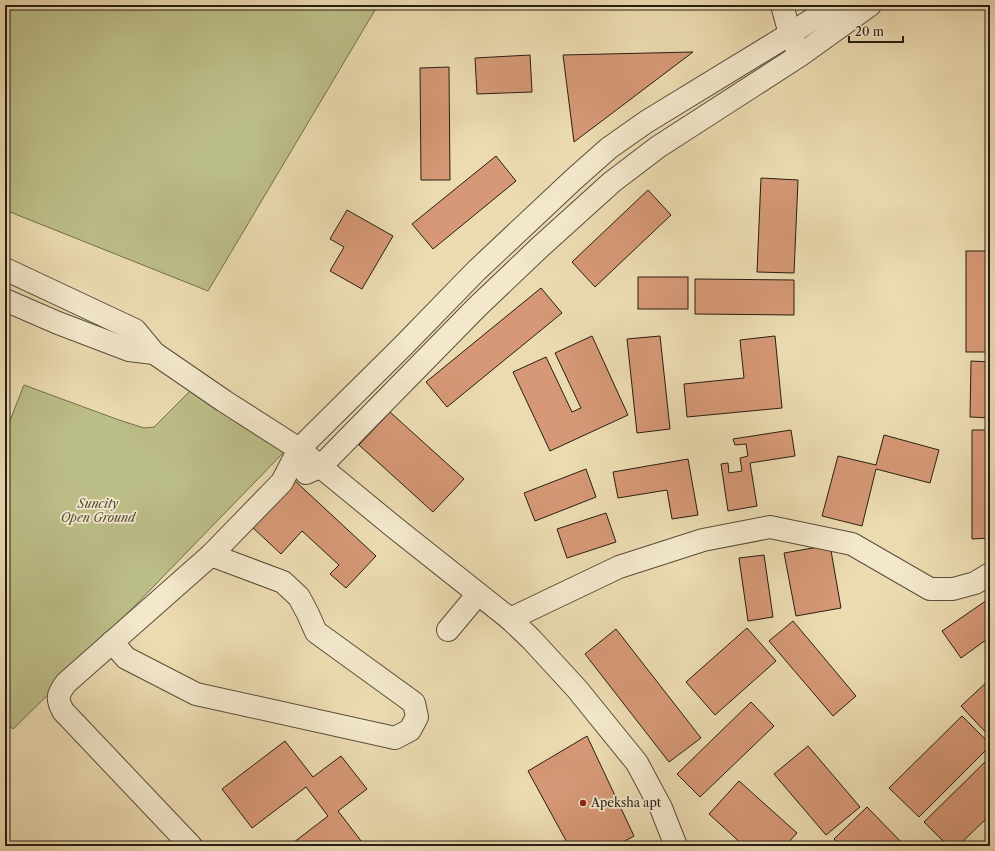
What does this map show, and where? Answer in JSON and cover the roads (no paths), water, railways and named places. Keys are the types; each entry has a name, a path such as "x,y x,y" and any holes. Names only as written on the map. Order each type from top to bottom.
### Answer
{"street":[{"path":"782,5 790,34 800,56"},
{"path":"191,846 63,711 59,703 59,693 66,683 211,555 282,482 299,449 476,271 609,148 646,122 790,34 834,5"},
{"path":"282,482 320,467 472,312 539,248 612,182 658,147 800,56 870,5"},
{"path":"520,229 539,248"},
{"path":"5,269 135,330 154,353 224,401 299,449 510,619 531,639 577,689 637,763 661,808 676,846"},
{"path":"5,300 58,323 129,350 154,353"},
{"path":"510,619 619,567 703,540 770,527 852,544 930,589 954,589 975,583 990,574"},
{"path":"112,642 126,658 196,694 395,738 410,730 417,717 414,704 316,632 299,597 283,582 211,555"},
{"path":"448,630 478,594"}],"place":[{"name":"Apeksha apt","path":"583,803"}],"park label":[{"name":"Suncity Open Ground","path":"98,511"}]}
